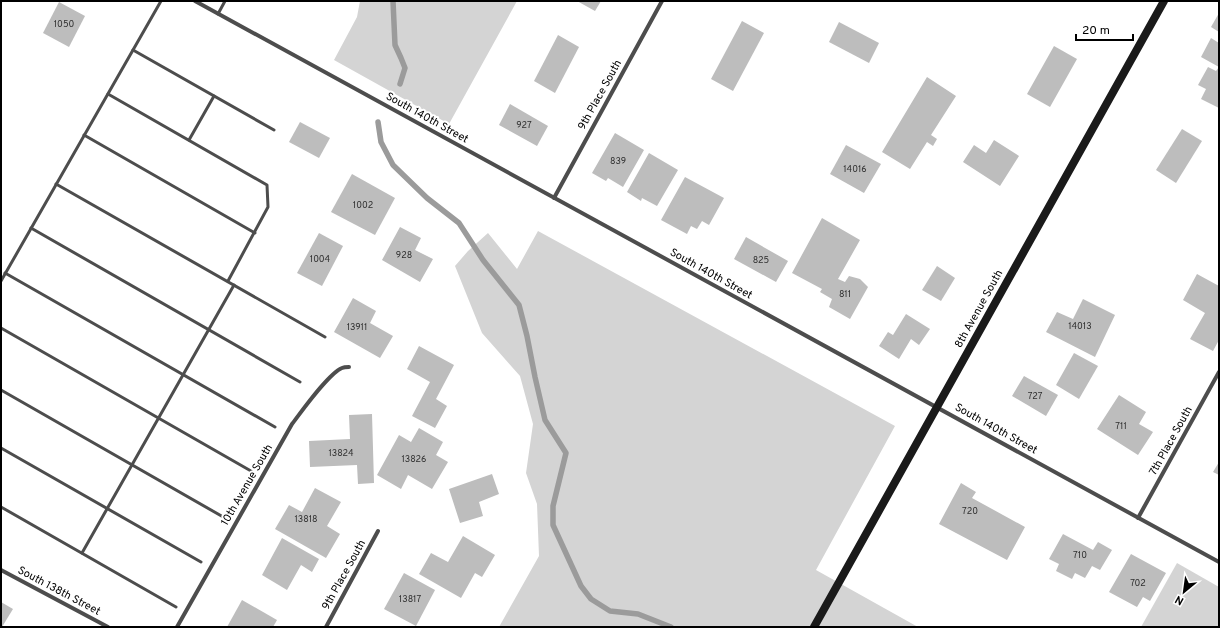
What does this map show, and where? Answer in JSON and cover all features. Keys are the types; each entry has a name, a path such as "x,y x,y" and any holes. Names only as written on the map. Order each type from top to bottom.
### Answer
{"street":[{"name":"South 140th Street","path":"195,1 1219,562"},
{"name":"9th Place South","path":"554,198 662,1"},
{"name":"8th Avenue South","path":"814,627 1164,1"},
{"name":"10th Avenue South","path":"177,627 292,424 332,375 342,368 349,367"},
{"name":"7th Place South","path":"1138,518 1219,372"},
{"name":"9th Place South","path":"326,627 378,531"},
{"name":"South 138th Street","path":"1,570 108,627"}],"lane":[{"path":"1,281 161,1"},
{"path":"218,14 225,1"},
{"path":"133,50 274,130"},
{"path":"108,94 267,185 268,207 228,281"},
{"path":"189,140 214,96"},
{"path":"84,135 255,233"},
{"path":"56,184 325,337"},
{"path":"31,228 300,382"},
{"path":"5,273 275,427"},
{"path":"82,553 234,285"},
{"path":"1,328 251,471"},
{"path":"1,390 225,518"},
{"path":"1,448 201,562"},
{"path":"1,507 176,607"}],"shaded area":[{"path":"360,1 517,1 449,124 334,60 357,17"},
{"path":"538,231 895,426 816,570 918,627 499,627 539,556 537,504 526,473 533,424 520,376 482,333 455,266 468,251 488,233 517,269"},
{"path":"1177,563 1219,587 1219,627 1141,627"}],"building":[{"path":"577,1 601,1 595,11"},
{"path":"59,2 85,16 69,47 43,33"},
{"path":"1219,13 1219,32 1211,27"},
{"path":"742,21 764,33 733,91 711,79"},
{"path":"839,22 879,43 869,63 829,42"},
{"path":"558,35 579,47 555,93 534,81"},
{"path":"1211,38 1219,43 1219,67 1201,57"},
{"path":"1054,46 1077,59 1050,107 1027,94"},
{"path":"1208,67 1216,71 1219,67 1219,108 1201,99 1206,89 1198,85"},
{"path":"927,77 956,96 931,135 937,139 933,146 927,142 910,169 882,152"},
{"path":"510,104 548,126 537,146 499,125"},
{"path":"300,122 330,138 319,158 289,142"},
{"path":"1182,129 1202,141 1176,183 1156,170"},
{"path":"615,133 644,150 623,187 608,178 606,181 592,173"},
{"path":"994,140 1019,156 1000,186 963,162 974,145 986,153"},
{"path":"846,145 881,164 864,193 830,174"},
{"path":"649,153 678,170 657,206 642,198 641,201 627,192"},
{"path":"352,174 395,198 375,235 331,212"},
{"path":"685,177 724,198 709,225 702,221 697,229 691,226 687,234 661,220"},
{"path":"822,218 860,240 838,279 845,282 849,276 860,279 868,287 850,319 829,307 832,299 820,292 822,289 792,273"},
{"path":"400,227 421,238 415,250 433,259 420,282 382,260"},
{"path":"319,233 343,246 322,286 297,273"},
{"path":"746,237 788,261 776,282 734,259"},
{"path":"937,266 955,278 941,301 922,290"},
{"path":"1197,274 1219,286 1219,340 1213,351 1190,339 1205,313 1183,300"},
{"path":"353,298 376,311 370,323 393,336 380,358 334,332"},
{"path":"1083,299 1115,315 1095,357 1046,332 1057,312 1073,319"},
{"path":"906,314 930,329 919,345 911,339 899,359 879,346 888,332 893,335"},
{"path":"419,346 454,365 436,399 447,406 435,428 412,416 430,382 407,369"},
{"path":"1074,353 1098,366 1079,399 1056,385"},
{"path":"1024,376 1058,395 1046,416 1012,396"},
{"path":"1119,395 1146,412 1139,424 1153,432 1138,455 1097,429"},
{"path":"372,414 374,483 358,484 357,465 310,467 309,441 350,439 349,415"},
{"path":"419,428 443,442 436,455 448,462 432,489 408,475 401,489 377,475 399,435 411,442"},
{"path":"1219,462 1219,475 1213,472"},
{"path":"492,474 499,494 479,502 483,516 460,523 449,489"},
{"path":"961,483 976,492 972,498 1025,527 1007,560 939,524"},
{"path":"315,488 341,502 327,526 340,534 326,558 275,529 289,505 302,512"},
{"path":"1063,534 1093,550 1098,542 1112,550 1100,570 1092,566 1085,578 1075,573 1072,579 1056,571 1059,564 1049,559"},
{"path":"463,536 495,555 482,577 475,573 461,598 419,574 431,553 448,562"},
{"path":"282,538 319,559 312,572 301,565 287,590 262,575"},
{"path":"1131,554 1166,573 1150,601 1143,597 1137,607 1109,592"},
{"path":"404,573 435,590 416,626 384,609"},
{"path":"242,600 277,620 273,627 227,627"},
{"path":"1,602 13,609 2,627 1,627"}],"waterway":[{"path":"393,1 395,45 405,68 400,84"},
{"path":"378,122 381,142 393,165 427,198 459,223 483,260 519,305 545,420 566,453 553,506 553,525 581,586 591,599 610,611 638,614 671,627"}]}
